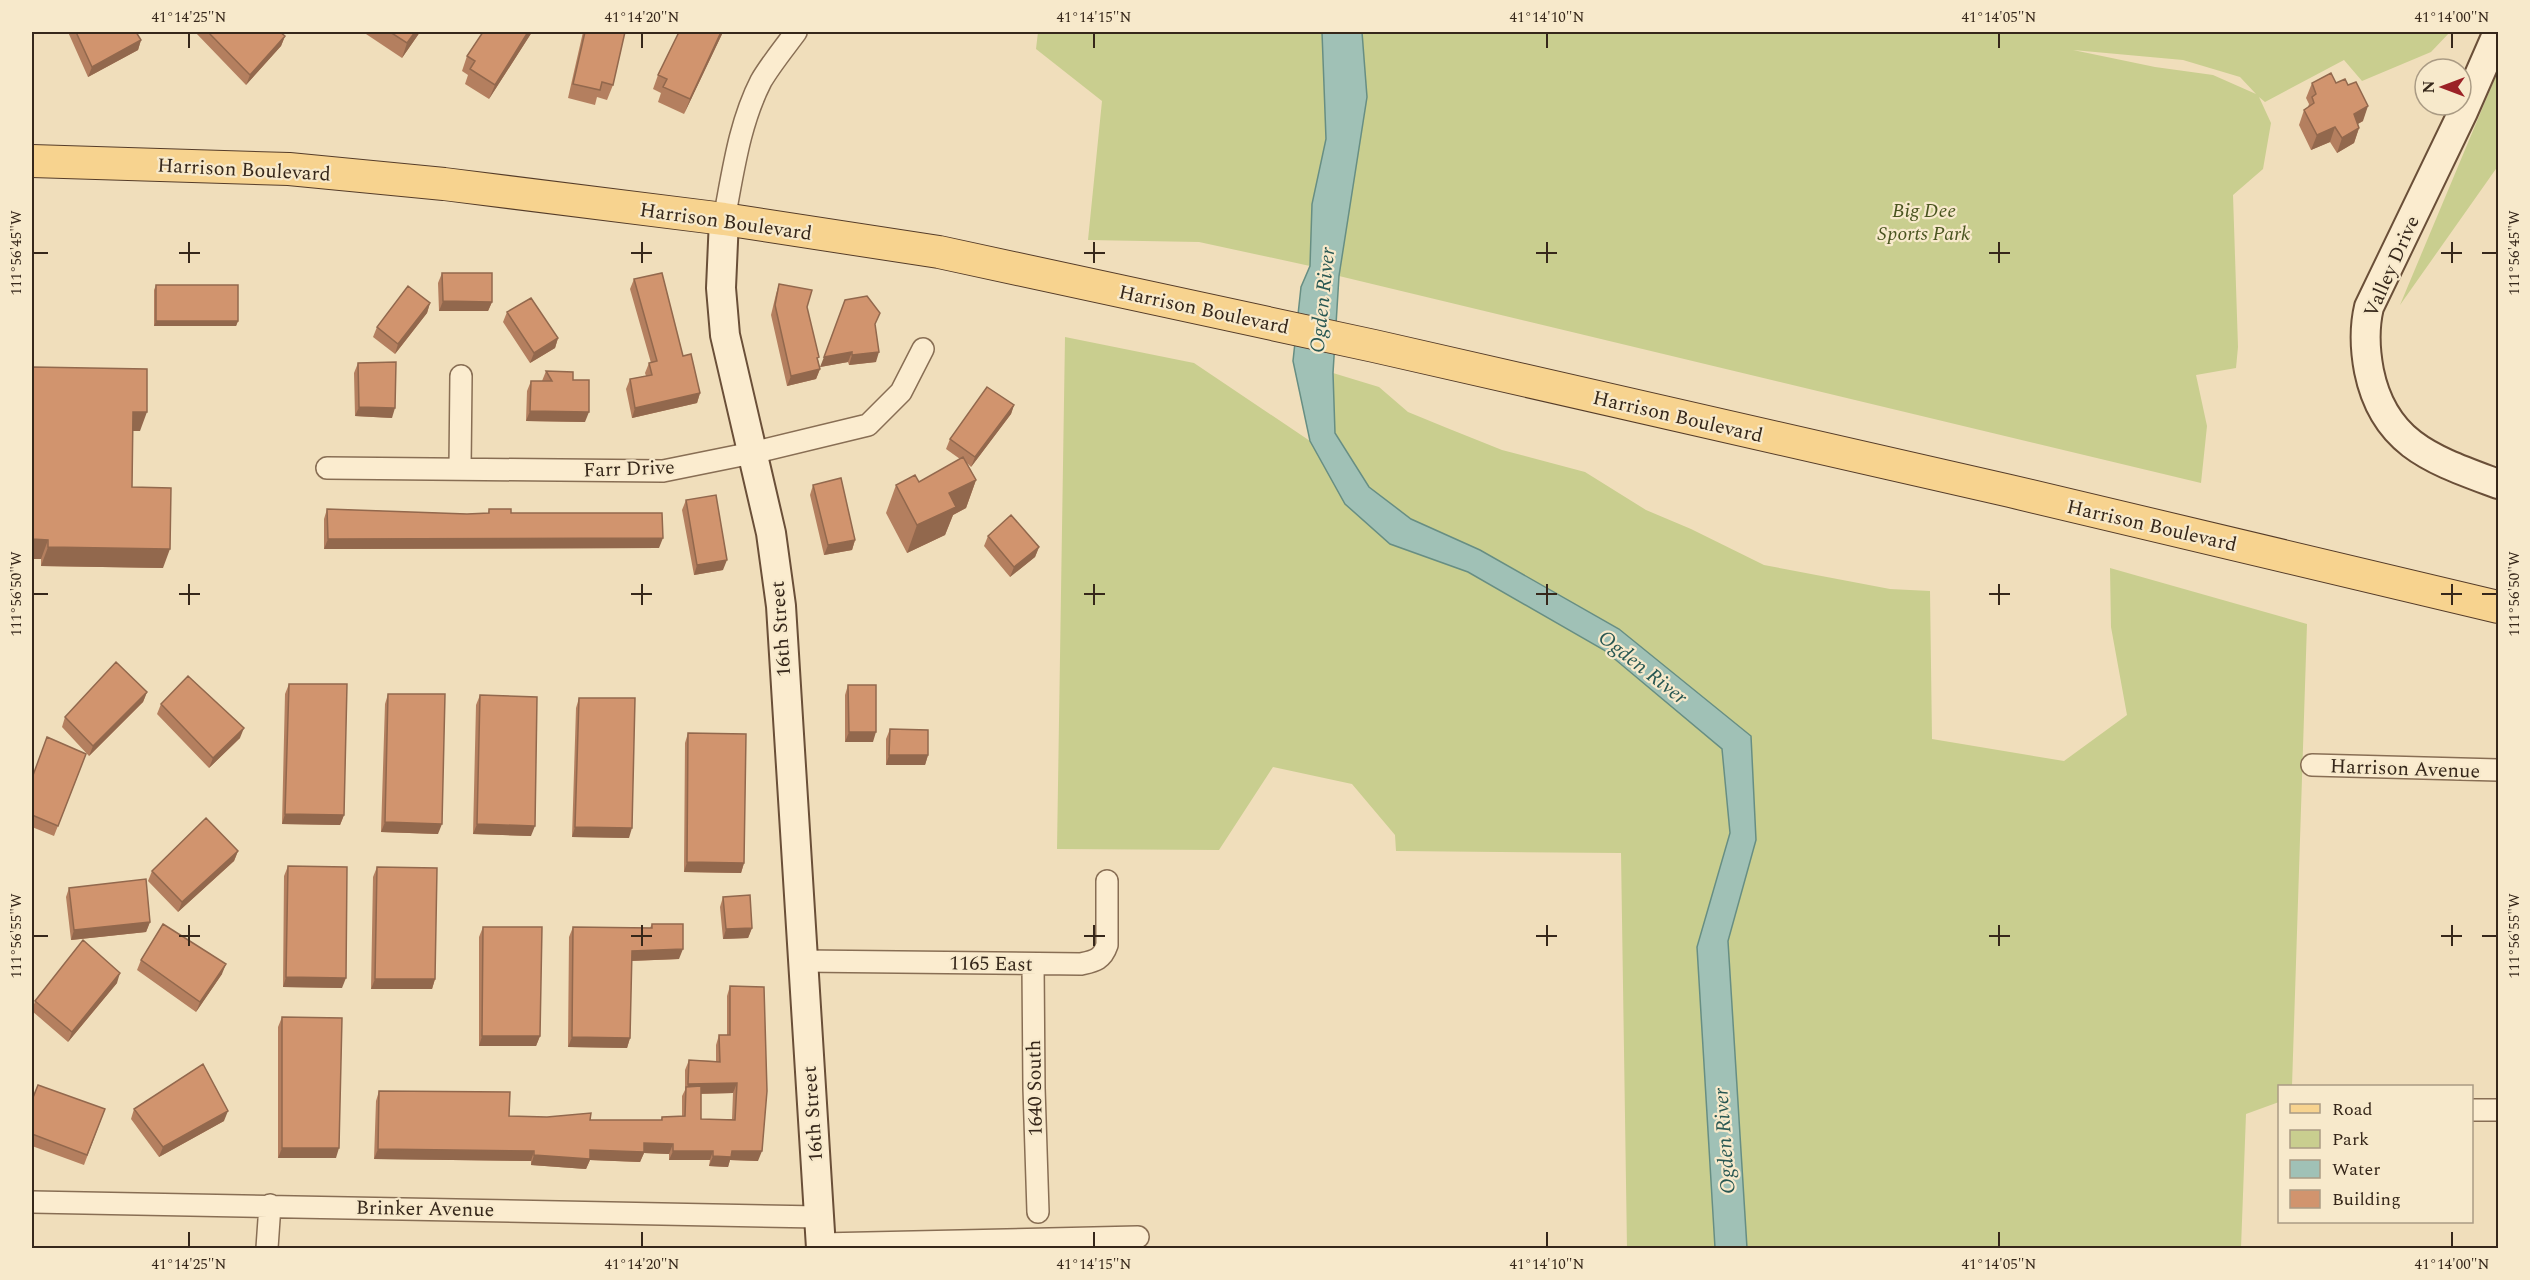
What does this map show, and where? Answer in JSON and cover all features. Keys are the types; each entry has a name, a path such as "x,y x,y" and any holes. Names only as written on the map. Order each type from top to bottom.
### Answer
{"main road":[{"name":"Harrison Boulevard","path":"32,161 288,169 444,184 724,219 981,260 1374,346 2010,491 2499,607"}],"street":[{"name":"16th Street","path":"796,32 762,79 747,114 724,219 721,288 725,335 771,533 781,606 820,1236"},
{"name":"Valley Drive","path":"2498,32 2463,112 2369,307 2365,321 2366,357 2374,395 2390,423 2416,448 2445,464 2499,484"},
{"name":"Farr Drive","path":"327,468 663,471 752,453 868,424 901,392 924,349"},
{"path":"460,376 460,468"},
{"name":"Harrison Avenue","path":"2312,765 2499,770"},
{"name":"1165 East","path":"802,961 1080,964 1097,960 1104,954 1107,945 1107,882"},
{"name":"1640 South","path":"1033,964 1038,1212"},
{"path":"2473,1110 2499,1110"},
{"name":"Brinker Avenue","path":"32,1202 270,1205 820,1236 1138,1237"},
{"path":"267,1248 270,1205"}],"green space":[{"path":"1038,32 1322,32 1326,139 1312,204 1310,266 1199,242 1088,240 1102,101 1036,49"},
{"name":"Big Dee Sports Park","path":"1362,32 2450,32 2431,52 2413,57 2413,60 2362,81 2344,60 2265,102 2259,97 2271,123 2263,169 2233,195 2238,347 2236,368 2196,375 2207,426 2201,483 1339,276 1367,97","holes":["2073,50 2183,60 2240,77 2256,94 2213,75 2155,67"]},
{"path":"2498,71 2498,166 2400,305"},
{"path":"1065,337 1194,363 1310,441 1345,504 1390,544 1468,572 1604,650 1722,749 1730,833 1697,947 1715,1248 1627,1248 1621,853 1396,851 1395,835 1352,784 1273,767 1219,850 1057,849"},
{"path":"1333,373 1379,387 1408,412 1502,450 1585,472 1646,510 1764,565 1890,589 1930,591 1932,739 2064,761 2127,715 2111,627 2110,568 2307,624 2292,1085 2278,1085 2278,1102 2246,1114 2241,1248 1747,1248 1728,941 1756,840 1751,736 1619,629 1480,550 1411,519 1369,487 1335,432"}],"water":[{"name":"Ogden River","path":"1322,32 1362,32 1367,97 1339,276 1333,373 1335,433 1369,487 1411,519 1480,550 1619,629 1751,736 1756,840 1728,941 1747,1248 1715,1248 1697,947 1730,833 1722,749 1604,650 1468,572 1390,544 1345,504 1310,441 1293,361 1301,287 1310,266 1312,204 1326,139"}],"building":[{"path":"76,32 136,32 141,40 92,67"},
{"path":"208,32 280,32 285,36 250,75"},
{"path":"390,32 415,32 407,43"},
{"path":"483,32 528,32 495,85 470,69 475,61 467,56"},
{"path":"585,32 625,32 613,85 602,82 600,90 573,84"},
{"path":"679,32 721,32 690,99 663,87 667,79 658,75"},
{"path":"2331,73 2336,83 2345,79 2348,85 2356,82 2368,106 2354,114 2359,128 2342,138 2335,127 2317,135 2304,110 2314,103 2312,97 2316,94 2312,83"},
{"path":"442,273 492,273 492,302 443,301"},
{"path":"662,273 683,356 691,354 700,393 635,408 630,379 652,375 649,363 657,361 634,279"},
{"path":"779,284 812,290 807,307 820,369 791,376 775,305"},
{"path":"156,285 238,285 238,321 156,321"},
{"path":"408,286 430,303 398,344 377,327"},
{"path":"867,296 880,313 875,324 879,352 852,355 852,352 824,357 845,300"},
{"path":"531,298 558,338 534,353 507,312"},
{"path":"396,362 395,408 359,407 358,363"},
{"path":"32,367 147,369 147,412 133,412 132,487 171,488 170,549 48,547 48,540 32,539"},
{"path":"546,371 573,372 573,380 589,380 589,412 530,411 531,381 552,381"},
{"path":"987,387 1014,405 975,457 950,439"},
{"path":"963,457 976,480 949,493 956,507 917,525 896,485 915,475 919,482"},
{"path":"841,478 855,540 828,545 813,485"},
{"path":"716,495 727,560 697,565 686,500"},
{"path":"327,509 467,514 489,513 489,509 511,509 511,513 662,513 663,538 328,539"},
{"path":"1011,515 1039,547 1014,567 988,536"},
{"path":"116,662 147,692 93,746 65,717"},
{"path":"188,676 244,728 213,758 161,704"},
{"path":"289,684 347,684 344,815 285,814"},
{"path":"848,685 876,685 876,732 849,732"},
{"path":"388,694 445,694 442,824 385,822"},
{"path":"480,695 537,697 535,826 477,824"},
{"path":"579,698 635,698 632,828 575,827"},
{"path":"890,729 928,730 928,755 889,755"},
{"path":"688,733 746,734 744,863 687,862"},
{"path":"47,737 86,754 58,826 32,815 32,778"},
{"path":"206,818 238,851 182,902 152,871"},
{"path":"288,866 347,867 346,978 286,977"},
{"path":"377,867 437,868 435,979 375,979"},
{"path":"146,879 150,922 74,930 69,888"},
{"path":"750,895 752,928 726,929 723,897"},
{"path":"163,924 226,964 200,1002 141,960"},
{"path":"652,924 683,924 683,949 632,951 630,1038 572,1037 573,927 652,928"},
{"path":"483,927 542,927 540,1036 482,1036"},
{"path":"83,940 120,973 72,1032 35,1001"},
{"path":"730,986 764,987 767,1091 762,1151 732,1151 731,1157 713,1156 713,1151 673,1151 673,1144 644,1143 644,1152 590,1150 590,1159 534,1155 534,1151 378,1149 379,1091 510,1092 509,1116 547,1117 591,1113 590,1120 662,1120 662,1117 685,1116 686,1087 701,1086 701,1119 735,1120 737,1083 688,1084 689,1060 720,1062 719,1035 730,1035"},
{"path":"282,1017 342,1018 339,1148 282,1148"},
{"path":"203,1064 228,1111 163,1147 134,1109"},
{"path":"38,1085 105,1109 87,1155 32,1134 32,1100"}]}
